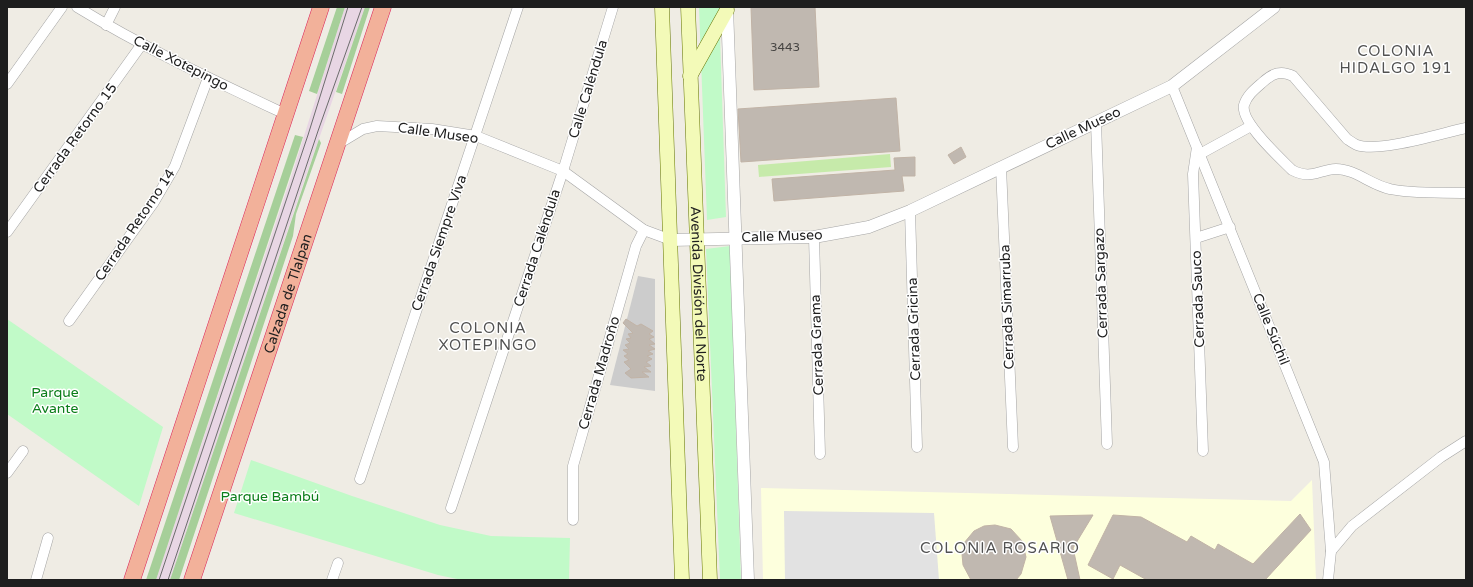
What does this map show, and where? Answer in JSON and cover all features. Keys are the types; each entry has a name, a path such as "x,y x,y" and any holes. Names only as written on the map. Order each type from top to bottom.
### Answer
{"highway":[{"path":"132,580 287,115 321,7"},
{"name":"Calzada de Tlalpan","path":"192,580 383,7"}],"main road":[{"name":"Avenida División del Norte","path":"662,7 682,580"},
{"name":"Avenida División del Norte","path":"688,7 695,238 710,580"},
{"path":"690,76 727,9"}],"street":[{"path":"7,84 62,7"},
{"name":"Calle Xotepingo","path":"76,7 106,25 208,78 287,115"},
{"path":"106,25 115,7"},
{"name":"Cerrada Siempre Viva","path":"360,479 518,7"},
{"name":"Calle Caléndula","path":"563,171 613,7"},
{"name":"Calle Museo","path":"336,145 362,129 376,126 432,129 476,136 563,171 644,230 671,240 735,237 814,237 869,227 910,211 1172,86 1274,7"},
{"path":"727,9 748,580"},
{"name":"Cerrada Retorno 15","path":"7,232 142,44"},
{"path":"1466,128 1392,144 1367,146 1357,145 1347,139 1293,76 1284,72 1272,75 1250,94 1244,106 1245,116 1251,126 1292,170 1300,175 1311,175 1336,169 1351,171 1372,184 1392,190 1466,193"},
{"name":"Cerrada Retorno 14","path":"69,321 154,202 175,166 208,78"},
{"name":"Calle Súchil","path":"1172,86 1230,226 1324,462 1331,551 1328,580"},
{"name":"Cerrada Sargazo","path":"1096,122 1107,444"},
{"path":"1199,150 1251,126"},
{"name":"Cerrada Sauco","path":"1199,150 1193,174 1203,451"},
{"name":"Cerrada Simarruba","path":"1001,167 1013,447"},
{"name":"Cerrada Caléndula","path":"451,508 563,171"},
{"name":"Cerrada Gricina","path":"910,211 917,447"},
{"path":"1196,238 1230,226"},
{"name":"Cerrada Madroño","path":"573,520 573,466 636,246 644,230"},
{"name":"Cerrada Grama","path":"814,237 820,454"},
{"path":"1331,551 1352,526 1441,457 1466,441"},
{"path":"7,473 23,450"},
{"path":"36,580 48,538"},
{"path":"332,580 338,563"}],"shaded area":[{"path":"345,7 365,7 306,176 170,580 156,580 290,180"},
{"path":"638,276 655,279 655,391 610,385"},
{"path":"1312,480 1316,580 763,580 761,488 1291,501"},
{"path":"784,511 934,513 939,580 785,580"}],"green space":[{"path":"337,7 345,7 317,94 309,91"},
{"path":"365,7 370,7 342,94 336,92"},
{"path":"699,7 719,7 726,217 707,220"},
{"path":"295,135 303,137 156,580 146,580"},
{"path":"319,139 321,143 296,214 293,236 179,580 170,580"},
{"path":"890,154 891,167 759,177 758,165"},
{"path":"730,246 741,580 720,580 706,249"},
{"name":"Parque Avante","path":"7,319 163,427 139,506 7,414"},
{"name":"Parque Bambú","path":"251,460 440,525 491,536 570,538 569,580 462,580 438,575 234,513"}],"building":[{"path":"751,7 815,7 819,87 754,90"},
{"path":"896,98 900,151 741,162 738,109"},
{"path":"961,147 966,157 954,164 948,155"},
{"path":"915,157 915,176 902,176 904,191 774,201 772,179 895,170 894,158"},
{"path":"626,319 637,326 641,324 653,331 649,334 654,337 649,339 655,344 649,345 655,349 648,351 653,354 647,356 652,359 646,362 651,366 644,367 651,372 642,372 649,377 631,378 625,373 631,369 624,362 629,360 624,356 628,354 623,350 629,349 625,345 630,343 626,339 631,338 628,334 633,333 623,323"},
{"path":"1300,514 1311,530 1265,580 1147,580 1120,565 1113,579 1088,565 1113,515 1141,517 1187,542 1191,536 1215,550 1218,544 1253,564"},
{"path":"1093,515 1073,548 1080,580 1068,580 1050,516"},
{"path":"995,525 1011,529 1022,541 1026,557 1021,574 1016,580 971,580 963,565 962,554 964,543 974,531 984,526"}],"tram line":[{"path":"159,580 308,135 348,7"},
{"path":"168,580 318,131 362,7"}],"district":[{"name":"COLONIA HIDALGO 191","path":"1396,60"},
{"name":"COLONIA XOTEPINGO","path":"488,336"},
{"name":"COLONIA ROSARIO","path":"1000,548"}]}
